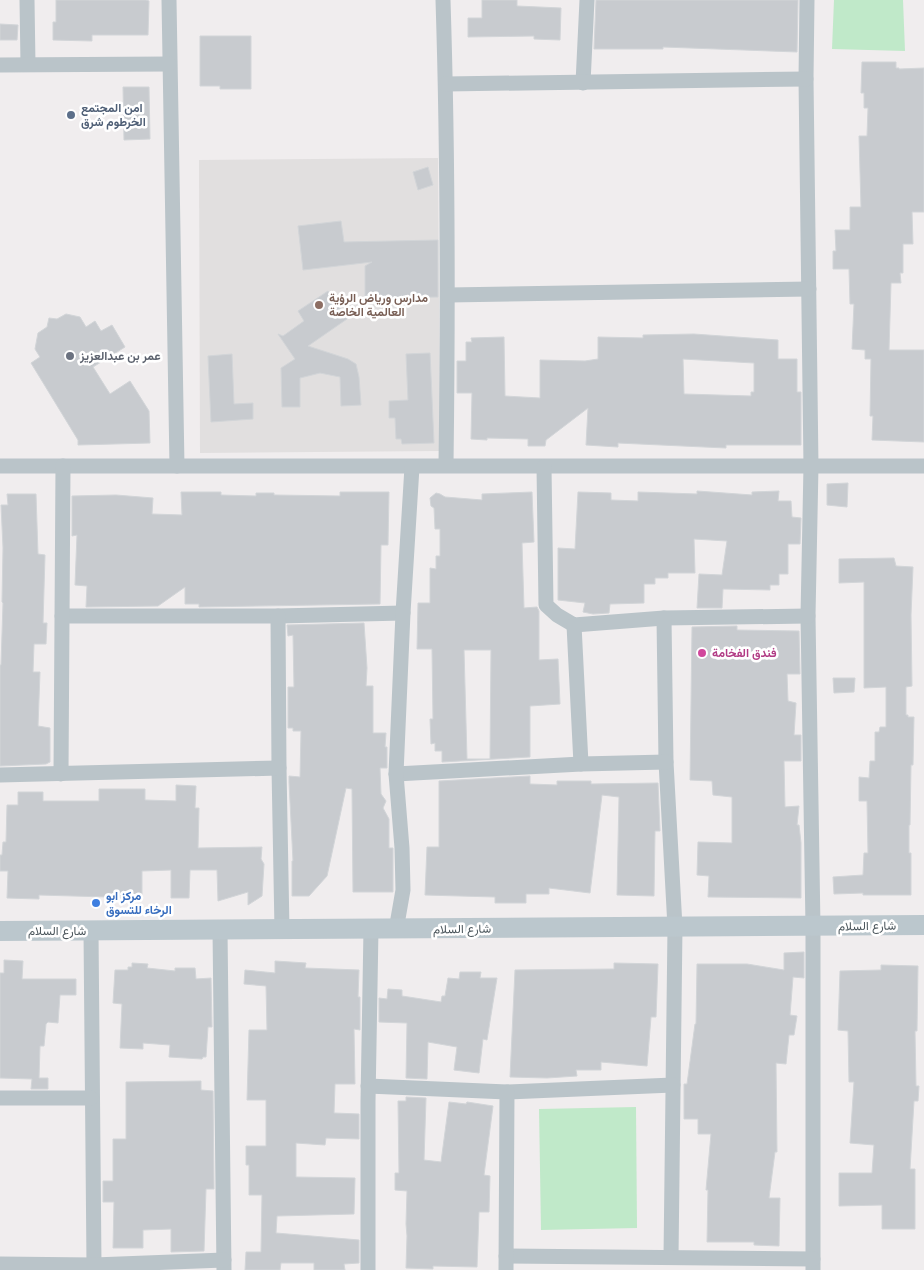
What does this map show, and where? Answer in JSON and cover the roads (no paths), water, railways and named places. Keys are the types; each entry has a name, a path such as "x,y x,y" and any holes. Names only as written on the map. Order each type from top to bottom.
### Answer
{"street":[{"path":"27,0 28,64"},
{"path":"168,0 177,466"},
{"path":"442,0 446,84 448,295 446,465"},
{"path":"583,83 587,0"},
{"path":"507,1092 506,1263 671,1258 813,1264 813,927 808,616 811,466 806,79 807,0"},
{"path":"0,65 169,64"},
{"path":"446,84 806,79"},
{"path":"448,295 809,289"},
{"path":"0,466 924,466"},
{"path":"61,774 64,466"},
{"path":"396,930 403,890 402,848 396,774 412,467"},
{"path":"544,467 546,605 557,615 574,625 664,618 808,616"},
{"path":"62,616 278,616 403,613"},
{"path":"278,616 278,768 282,930"},
{"path":"664,618 666,762 675,927 671,1258"},
{"path":"574,625 581,764"},
{"path":"396,774 581,764 666,762"},
{"path":"0,775 278,768"},
{"name":"شارع السلام","path":"0,931 396,930 924,925"},
{"path":"368,1270 368,1086 371,929"},
{"path":"0,1264 94,1266 224,1265 220,930"},
{"path":"91,931 94,1266"},
{"path":"368,1086 507,1092 672,1085"},
{"path":"0,1098 91,1098"}],"place":[{"name":"امن المجتمع الخرطوم شرق","path":"71,115"},
{"name":"مدارس ورياض الرؤية العالمية الخاصة","path":"319,305"},
{"name":"عمر بن عبدالعزيز","path":"70,356"},
{"name":"فندق الفخامة","path":"702,653"},
{"name":"مركز ابو الرخاء للتسوق","path":"96,903"}]}
